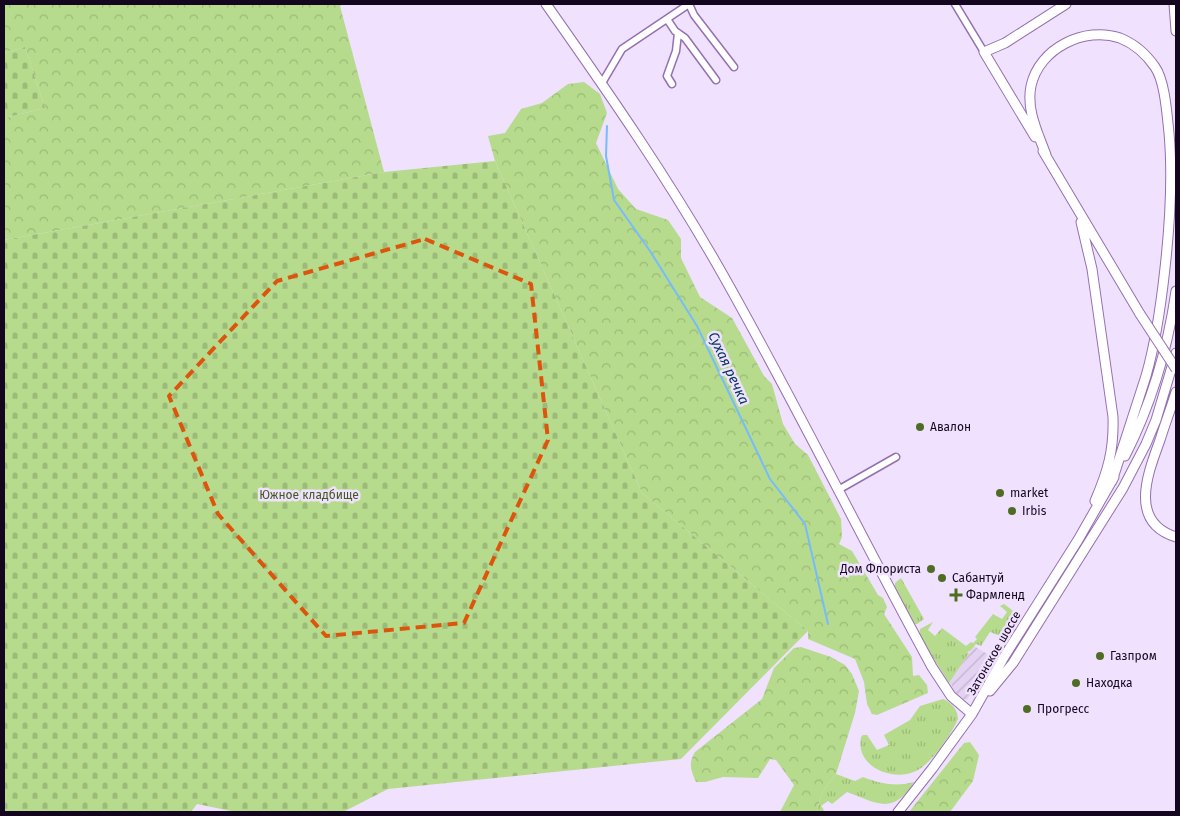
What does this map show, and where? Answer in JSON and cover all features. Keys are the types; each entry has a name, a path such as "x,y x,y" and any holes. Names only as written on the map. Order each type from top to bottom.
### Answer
{"main road":[{"path":"546,4 602,83 674,194 723,275 935,672 951,696 974,712 898,812"},
{"path":"1066,4 1005,43 984,52 1140,314 1176,369"},
{"path":"1174,4 1176,31"},
{"path":"1046,155 1030,106 1032,85 1043,61 1060,45 1092,34 1120,38 1140,49 1156,68 1166,102 1170,152 1170,216 1160,310 1146,375 1112,481"},
{"path":"1070,196 1084,230 1092,269 1113,417 1114,440 1106,476 1080,536"},
{"name":"Затонское шоссе","path":"974,712 1004,657 1112,481 1136,432 1161,361 1176,291"},
{"name":"Затонское шоссе","path":"974,712 1013,663 1123,488 1156,420 1176,353"},
{"path":"1176,392 1147,475 1144,493 1150,518 1158,527 1176,537"}],"street":[{"path":"602,83 622,49 689,4 694,15 734,67"},
{"path":"955,4 984,52"},
{"path":"667,19 716,80"},
{"path":"672,84 667,76 676,51 678,33"},
{"path":"838,490 896,457"}],"highlighted area":[{"path":"425,239 531,284 548,440 464,623 326,636 218,514 169,396 277,281"}],"shaded area":[{"path":"974,646 994,658 967,700 950,690 952,686 949,682"}],"green space":[{"path":"4,4 344,4 340,6 384,172 4,240 4,118 45,108 25,47 4,53"},
{"path":"25,47 45,108 4,118 4,53"},
{"path":"584,82 600,94 607,113 596,143 618,189 636,209 668,220 681,239 681,258 700,297 732,318 764,376 772,384 783,424 795,444 808,455 841,519 842,537 839,544 852,551 878,595 883,598 887,607 884,614 912,657 913,676 919,675 927,685 928,693 877,715 872,714 867,704 864,682 855,659 808,639 808,631 642,493 495,161 488,136 505,133 521,109 542,103 568,84"},
{"name":"Южное кладбище","path":"495,161 642,493 808,631 681,759 388,789 343,812 236,812 197,804 191,812 4,812 4,240 384,172"},
{"path":"901,578 924,619 917,624 914,624 895,587 895,583"},
{"path":"1004,604 1016,613 1018,622 1008,639 990,632 981,646 976,644 967,652 969,653 949,683 919,635 920,629 933,622 928,630 935,636 942,628 966,646 977,639 975,637 993,614 1002,619 1007,612 1000,606"},
{"path":"801,647 831,657 845,665 852,674 859,691 855,713 836,774 823,791 816,812 780,812 794,785 776,760 770,759 758,778 723,777 705,782 696,782 691,767 695,752 762,699 774,668 794,648"},
{"path":"943,699 954,707 958,719 941,747 924,766 909,774 899,775 879,770 864,757 861,748 861,737 863,735 867,735 877,750 889,745 884,735 910,720 920,706"},
{"path":"970,742 979,755 973,781 950,812 909,812 964,743"},
{"path":"836,774 855,781 863,777 888,784 914,782 906,793 891,803 876,803 847,792 832,804 828,801 821,806 824,810 822,812 816,812 823,791"}],"waterway":[{"name":"Сухая речка","path":"607,126 606,156 614,200 650,251 697,326 770,479 805,524 828,624"}],"place":[{"name":"Авалон","path":"920,427"},
{"name":"market","path":"1000,493"},
{"name":"Irbis","path":"1012,511"},
{"name":"Дом Флориста","path":"931,569"},
{"name":"Сабантуй","path":"942,578"},
{"name":"Фармленд","path":"956,595"},
{"name":"Газпром","path":"1100,656"},
{"name":"Находка","path":"1076,683"},
{"name":"Прогресс","path":"1027,709"}]}
